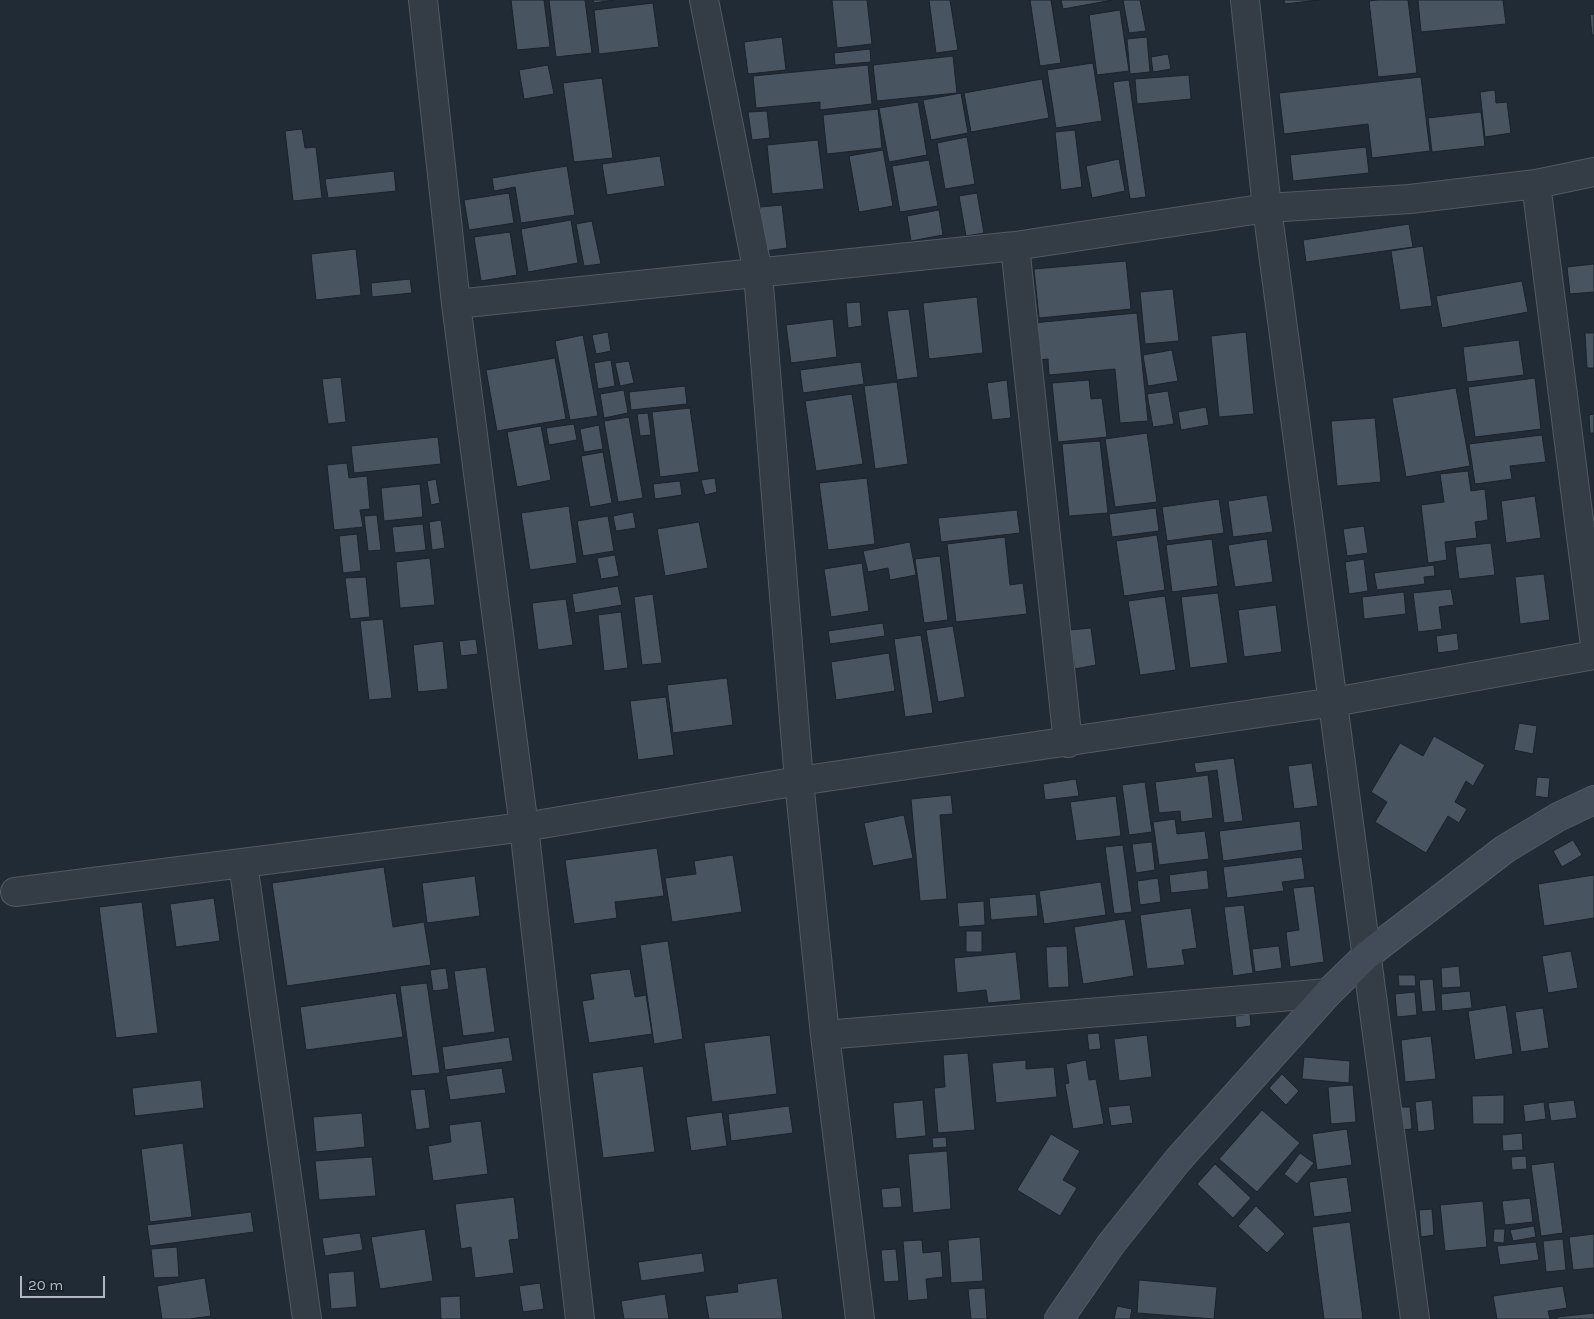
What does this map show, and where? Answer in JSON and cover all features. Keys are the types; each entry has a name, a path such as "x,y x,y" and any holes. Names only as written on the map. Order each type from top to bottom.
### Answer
{"street":[{"path":"423,0 456,304 524,827 580,1319"},
{"path":"704,0 758,273 799,781 825,1035 860,1319"},
{"path":"1245,0 1267,208 1415,1319"},
{"path":"456,304 1015,246 1267,208 1410,199 1536,184 1594,172"},
{"path":"1536,184 1594,638"},
{"path":"1015,246 1068,743"},
{"path":"15,892 524,827 799,781 1068,743 1334,702 1594,656"},
{"path":"1059,1319 1111,1244 1178,1160 1328,992 1367,956 1505,849 1558,816 1594,800"},
{"path":"244,863 307,1319"},
{"path":"825,1035 1328,992"}],"building":[{"path":"511,0 544,0 550,47 517,50"},
{"path":"549,0 585,0 592,53 556,57"},
{"path":"593,0 614,0 594,3"},
{"path":"832,0 867,0 872,44 837,48"},
{"path":"929,0 950,0 958,50 936,53"},
{"path":"1030,0 1051,0 1061,63 1040,66"},
{"path":"1061,0 1113,0 1063,9"},
{"path":"1123,0 1140,0 1146,31 1129,33"},
{"path":"1284,0 1319,0 1285,4"},
{"path":"1408,0 1417,73 1378,77 1369,1"},
{"path":"1418,0 1503,0 1506,24 1421,32"},
{"path":"653,3 659,47 599,54 594,10"},
{"path":"1120,10 1129,71 1097,75 1089,15"},
{"path":"1594,14 1594,35 1592,35 1590,15"},
{"path":"782,37 786,70 748,74 744,42"},
{"path":"1147,37 1150,72 1130,74 1127,39"},
{"path":"870,49 871,62 835,65 834,53"},
{"path":"1168,54 1171,69 1153,72 1151,57"},
{"path":"953,56 957,93 877,101 873,65"},
{"path":"1093,63 1102,121 1056,128 1047,70"},
{"path":"548,65 554,94 524,99 519,70"},
{"path":"868,65 872,104 820,110 820,102 756,108 753,76"},
{"path":"1189,75 1191,99 1137,104 1135,79"},
{"path":"1421,77 1430,151 1372,158 1368,124 1284,134 1279,93"},
{"path":"602,78 613,158 574,162 563,83"},
{"path":"1042,79 1049,118 971,132 964,93"},
{"path":"1129,80 1146,197 1130,199 1113,82"},
{"path":"1495,90 1496,103 1507,102 1511,133 1485,137 1480,92"},
{"path":"961,93 968,133 931,140 923,100"},
{"path":"918,102 927,155 889,162 879,108"},
{"path":"878,109 882,148 827,154 823,115"},
{"path":"767,111 770,138 752,140 748,112"},
{"path":"1481,112 1485,146 1432,152 1428,118"},
{"path":"302,129 305,148 316,147 322,198 293,201 285,131"},
{"path":"1075,130 1082,187 1061,190 1055,132"},
{"path":"967,137 975,184 945,189 937,143"},
{"path":"818,140 824,189 772,194 767,145"},
{"path":"1366,147 1369,173 1293,181 1290,155"},
{"path":"883,150 893,206 859,212 849,156"},
{"path":"660,156 665,186 607,195 602,164"},
{"path":"1119,159 1125,191 1092,198 1086,166"},
{"path":"929,160 938,206 900,212 892,166"},
{"path":"567,166 575,215 521,223 515,187 494,191 492,178"},
{"path":"394,171 396,191 328,198 325,179"},
{"path":"509,193 514,223 469,230 464,200"},
{"path":"977,193 984,233 966,236 959,196"},
{"path":"782,205 787,248 765,251 760,207"},
{"path":"939,210 943,235 911,241 907,216"},
{"path":"571,220 578,263 528,272 521,229"},
{"path":"592,221 601,264 584,266 576,224"},
{"path":"1409,224 1413,247 1306,262 1303,240"},
{"path":"510,232 517,275 481,281 474,237"},
{"path":"1423,246 1432,306 1400,310 1391,251"},
{"path":"356,249 361,295 316,300 311,254"},
{"path":"1126,261 1131,309 1039,318 1034,269"},
{"path":"1594,264 1594,292 1570,294 1567,267"},
{"path":"410,279 412,293 372,297 371,283"},
{"path":"1522,281 1528,312 1442,328 1436,296"},
{"path":"1173,289 1179,341 1145,344 1140,292"},
{"path":"977,297 983,353 929,359 923,303"},
{"path":"860,302 862,326 848,328 846,303"},
{"path":"909,309 918,377 897,380 887,311"},
{"path":"1137,313 1148,421 1120,423 1115,369 1049,375 1048,359 1037,360 1033,323"},
{"path":"833,319 837,357 791,363 786,325"},
{"path":"608,332 611,351 596,354 592,335"},
{"path":"1246,332 1254,414 1219,417 1211,336"},
{"path":"1585,333 1594,333 1594,368 1587,368"},
{"path":"583,335 598,416 570,420 555,341"},
{"path":"1519,340 1524,375 1467,382 1463,347"},
{"path":"1172,350 1178,381 1148,386 1143,355"},
{"path":"555,358 566,419 497,431 486,370"},
{"path":"611,360 615,386 598,389 594,363"},
{"path":"629,361 634,383 620,386 615,363"},
{"path":"861,362 864,384 803,393 800,370"},
{"path":"341,377 346,422 328,424 322,379"},
{"path":"1535,378 1541,429 1475,437 1468,387"},
{"path":"1007,380 1011,418 992,420 987,383"},
{"path":"1089,380 1091,399 1102,398 1107,437 1058,442 1052,383"},
{"path":"897,382 908,464 875,469 864,386"},
{"path":"685,386 687,404 631,410 629,392"},
{"path":"1456,388 1470,466 1406,477 1392,398"},
{"path":"624,390 628,413 604,418 600,394"},
{"path":"1168,391 1174,424 1153,427 1147,394"},
{"path":"852,394 863,464 816,471 805,401"},
{"path":"1206,407 1209,425 1181,430 1178,412"},
{"path":"690,408 699,472 660,477 652,412"},
{"path":"648,413 651,435 640,436 637,414"},
{"path":"1594,414 1594,433 1590,433 1589,415"},
{"path":"629,417 643,498 618,502 604,421"},
{"path":"1375,418 1381,482 1337,486 1331,421"},
{"path":"574,424 577,440 549,445 546,428"},
{"path":"599,425 603,449 584,452 580,429"},
{"path":"541,426 551,480 517,487 507,432"},
{"path":"1147,433 1157,502 1115,507 1105,439"},
{"path":"1542,435 1546,462 1510,466 1512,479 1475,484 1469,444"},
{"path":"438,437 441,464 354,473 351,446"},
{"path":"1100,441 1108,513 1069,516 1062,444"},
{"path":"603,452 612,503 590,507 581,456"},
{"path":"347,463 349,478 367,476 370,509 360,510 363,527 334,530 327,465"},
{"path":"1468,471 1471,491 1485,489 1488,520 1475,522 1477,538 1445,542 1447,560 1428,563 1421,505 1444,502 1440,474"},
{"path":"715,478 717,492 705,495 701,480"},
{"path":"867,478 875,544 828,550 819,483"},
{"path":"436,479 440,503 431,505 427,481"},
{"path":"680,481 682,495 655,499 653,484"},
{"path":"420,484 423,517 384,521 381,488"},
{"path":"1267,495 1273,532 1233,537 1228,501"},
{"path":"1535,496 1541,538 1506,543 1501,501"},
{"path":"1219,499 1224,533 1167,541 1162,507"},
{"path":"569,506 577,563 530,570 521,513"},
{"path":"1156,508 1159,531 1112,537 1109,514"},
{"path":"1017,510 1020,533 941,542 938,518"},
{"path":"633,512 636,528 616,531 613,516"},
{"path":"377,515 381,550 368,551 364,516"},
{"path":"608,516 614,551 583,556 577,521"},
{"path":"441,520 445,548 432,550 429,522"},
{"path":"699,522 708,568 665,576 657,529"},
{"path":"423,524 426,550 395,553 392,527"},
{"path":"1364,526 1368,553 1347,556 1343,529"},
{"path":"357,534 361,571 343,573 339,536"},
{"path":"1157,535 1165,590 1124,596 1116,541"},
{"path":"1005,537 1010,585 1023,583 1027,614 956,622 947,544"},
{"path":"1212,539 1218,586 1172,592 1166,545"},
{"path":"1267,539 1273,582 1235,587 1228,545"},
{"path":"910,542 916,575 890,580 888,568 868,572 863,551"},
{"path":"1491,543 1495,575 1459,579 1455,547"},
{"path":"615,555 619,576 601,579 597,558"},
{"path":"940,556 948,620 924,623 915,559"},
{"path":"430,558 435,605 400,608 396,562"},
{"path":"1364,559 1368,591 1349,594 1345,562"},
{"path":"862,563 869,611 831,617 824,569"},
{"path":"1434,565 1435,576 1424,577 1425,584 1377,590 1374,573"},
{"path":"1544,574 1550,620 1520,624 1515,577"},
{"path":"366,577 370,617 350,619 345,578"},
{"path":"618,586 622,605 575,613 572,594"},
{"path":"1451,589 1454,605 1439,607 1442,629 1418,632 1413,593"},
{"path":"1404,592 1406,614 1364,619 1362,597"},
{"path":"1218,593 1228,663 1190,668 1181,597"},
{"path":"653,594 662,663 642,665 634,597"},
{"path":"1165,596 1176,670 1140,675 1128,601"},
{"path":"566,599 573,645 538,650 532,603"},
{"path":"1276,605 1282,652 1244,657 1238,610"},
{"path":"621,612 628,668 604,671 598,615"},
{"path":"383,619 392,698 369,700 360,621"},
{"path":"883,623 885,636 830,644 828,631"},
{"path":"953,626 965,697 938,702 926,630"},
{"path":"1091,628 1096,665 1075,669 1069,630"},
{"path":"1457,633 1459,650 1438,653 1436,636"},
{"path":"921,635 933,713 905,717 894,639"},
{"path":"476,639 478,654 461,656 459,641"},
{"path":"443,641 448,689 418,692 413,645"},
{"path":"889,653 895,691 836,700 831,662"},
{"path":"727,678 733,725 673,733 667,685"},
{"path":"666,697 674,755 638,760 630,701"},
{"path":"1519,723 1537,726 1533,754 1514,750"},
{"path":"1434,736 1485,765 1473,786 1466,781 1455,802 1467,809 1459,823 1448,816 1426,853 1375,822 1387,802 1371,792 1400,743 1423,756"},
{"path":"1234,758 1243,821 1224,823 1217,770 1196,773 1194,763"},
{"path":"1312,763 1318,806 1294,809 1288,766"},
{"path":"1208,775 1213,818 1181,822 1180,811 1159,813 1155,782"},
{"path":"1537,777 1550,778 1548,798 1535,796"},
{"path":"1076,779 1079,796 1045,800 1043,784"},
{"path":"1145,782 1152,832 1129,835 1122,785"},
{"path":"951,795 953,814 940,815 947,899 920,901 911,799"},
{"path":"1116,796 1121,836 1076,841 1070,802"},
{"path":"904,815 913,858 873,866 864,823"},
{"path":"1175,819 1177,834 1205,831 1209,859 1159,865 1153,822"},
{"path":"1300,821 1303,850 1223,861 1219,831"},
{"path":"1573,840 1582,855 1562,867 1553,851"},
{"path":"1152,842 1155,870 1136,873 1132,844"},
{"path":"1123,845 1132,912 1114,914 1105,847"},
{"path":"657,848 664,896 615,902 617,918 574,924 565,860"},
{"path":"733,855 742,912 672,922 665,878 696,874 694,861"},
{"path":"1302,857 1305,879 1282,882 1284,891 1227,898 1223,867"},
{"path":"384,867 393,927 424,922 431,965 287,986 272,883"},
{"path":"1207,870 1209,889 1171,893 1169,875"},
{"path":"1594,875 1594,918 1544,926 1538,884"},
{"path":"475,876 480,916 427,923 422,883"},
{"path":"1158,878 1161,902 1140,905 1137,881"},
{"path":"1101,882 1106,915 1044,924 1039,891"},
{"path":"1314,886 1324,962 1290,967 1286,932 1299,930 1293,888"},
{"path":"1036,894 1038,916 991,920 989,898"},
{"path":"214,898 220,941 176,947 170,904"},
{"path":"984,901 985,925 959,927 957,903"},
{"path":"142,902 158,1033 116,1038 99,907"},
{"path":"1244,905 1253,973 1233,976 1224,907"},
{"path":"1191,908 1197,948 1182,950 1185,965 1147,969 1140,915"},
{"path":"1125,919 1134,976 1083,984 1074,927"},
{"path":"966,931 982,931 982,952 966,952"},
{"path":"668,941 683,1039 654,1044 640,945"},
{"path":"1067,946 1069,987 1048,988 1046,947"},
{"path":"1279,946 1282,968 1255,972 1252,949"},
{"path":"1571,951 1578,988 1548,993 1542,956"},
{"path":"1016,952 1021,1000 988,1003 986,990 957,993 954,958"},
{"path":"1459,966 1461,987 1442,988 1441,968"},
{"path":"486,967 495,1032 463,1036 454,971"},
{"path":"446,968 449,989 433,991 430,970"},
{"path":"630,969 635,997 646,995 652,1034 589,1043 582,1001 594,999 590,974"},
{"path":"1398,975 1415,975 1416,986 1399,986"},
{"path":"1433,979 1436,1011 1422,1012 1419,980"},
{"path":"427,983 440,1073 412,1076 400,986"},
{"path":"1470,991 1472,1008 1442,1011 1441,994"},
{"path":"1415,992 1417,1015 1397,1017 1395,994"},
{"path":"396,993 403,1037 306,1050 300,1007"},
{"path":"1506,1005 1513,1054 1475,1060 1468,1011"},
{"path":"1543,1008 1549,1048 1521,1052 1515,1012"},
{"path":"1250,1014 1251,1026 1236,1028 1235,1016"},
{"path":"1099,1033 1101,1049 1089,1050 1087,1034"},
{"path":"770,1035 777,1094 712,1102 704,1043"},
{"path":"1147,1035 1152,1077 1119,1081 1114,1039"},
{"path":"1431,1036 1436,1079 1405,1082 1401,1040"},
{"path":"509,1037 513,1061 445,1070 442,1047"},
{"path":"968,1053 975,1130 938,1133 934,1088 945,1087 943,1055"},
{"path":"1304,1057 1350,1061 1349,1083 1302,1079"},
{"path":"1026,1060 1026,1069 1054,1067 1057,1097 996,1103 992,1063"},
{"path":"1086,1060 1089,1080 1096,1079 1104,1124 1073,1129 1065,1084 1069,1083 1066,1064"},
{"path":"643,1066 655,1152 603,1158 592,1073"},
{"path":"502,1068 506,1093 450,1100 446,1076"},
{"path":"1282,1074 1299,1091 1286,1105 1269,1088"},
{"path":"201,1080 204,1108 135,1116 132,1088"},
{"path":"1353,1085 1356,1122 1331,1124 1328,1087"},
{"path":"425,1089 430,1128 416,1130 410,1090"},
{"path":"1504,1095 1504,1124 1473,1124 1472,1096"},
{"path":"923,1100 926,1136 896,1139 893,1103"},
{"path":"1432,1100 1435,1130 1418,1132 1415,1102"},
{"path":"1574,1100 1577,1118 1551,1121 1548,1103"},
{"path":"1544,1102 1546,1119 1525,1122 1523,1105"},
{"path":"1130,1105 1133,1123 1111,1126 1108,1107"},
{"path":"789,1106 793,1133 731,1141 728,1114"},
{"path":"1397,1107 1410,1107 1412,1129 1399,1130"},
{"path":"1262,1110 1300,1143 1257,1192 1219,1159"},
{"path":"722,1112 727,1146 691,1151 686,1117"},
{"path":"362,1113 365,1147 316,1152 313,1117"},
{"path":"481,1121 488,1174 433,1181 428,1146 451,1142 449,1125"},
{"path":"1347,1129 1352,1165 1317,1170 1312,1134"},
{"path":"1522,1133 1523,1150 1503,1151 1502,1135"},
{"path":"1051,1134 1080,1151 1063,1180 1077,1188 1060,1216 1017,1190"},
{"path":"946,1137 947,1147 933,1148 932,1138"},
{"path":"183,1143 192,1217 150,1222 141,1149"},
{"path":"947,1151 951,1209 913,1213 908,1154"},
{"path":"1300,1153 1314,1163 1297,1184 1284,1174"},
{"path":"1526,1156 1527,1169 1512,1170 1511,1157"},
{"path":"372,1157 376,1196 319,1200 315,1161"},
{"path":"1554,1162 1563,1233 1541,1236 1531,1165"},
{"path":"1215,1164 1251,1198 1233,1218 1197,1184"},
{"path":"1347,1177 1352,1212 1314,1217 1309,1182"},
{"path":"900,1187 902,1207 883,1208 881,1189"},
{"path":"514,1197 519,1239 509,1240 514,1273 475,1278 471,1247 461,1249 455,1204"},
{"path":"1530,1198 1533,1222 1505,1225 1502,1201"},
{"path":"1483,1201 1487,1247 1445,1251 1440,1205"},
{"path":"1256,1206 1285,1234 1267,1253 1238,1226"},
{"path":"1432,1209 1434,1235 1421,1237 1419,1210"},
{"path":"251,1212 254,1232 150,1246 147,1225"},
{"path":"1350,1222 1363,1319 1324,1319 1312,1227"},
{"path":"1534,1226 1536,1237 1513,1241 1510,1230"},
{"path":"425,1229 433,1281 380,1289 371,1237"},
{"path":"1494,1229 1505,1229 1504,1243 1493,1242"},
{"path":"360,1233 363,1250 325,1256 322,1238"},
{"path":"1594,1234 1594,1268 1573,1270 1569,1237"},
{"path":"980,1237 983,1281 951,1283 948,1240"},
{"path":"1563,1239 1566,1270 1546,1272 1543,1241"},
{"path":"922,1240 923,1253 941,1251 943,1277 926,1279 928,1299 908,1301 903,1241"},
{"path":"1536,1242 1539,1260 1500,1265 1497,1246"},
{"path":"177,1247 179,1277 154,1278 151,1249"},
{"path":"896,1249 899,1281 884,1282 881,1250"},
{"path":"702,1253 705,1272 641,1281 638,1262"},
{"path":"354,1271 357,1307 331,1309 328,1273"},
{"path":"205,1278 211,1316 189,1319 162,1319 157,1286"},
{"path":"777,1278 783,1319 709,1319 705,1296 738,1292 737,1284"},
{"path":"1139,1280 1217,1287 1214,1319 1137,1313"},
{"path":"540,1283 544,1309 523,1312 519,1286"},
{"path":"1563,1286 1567,1308 1548,1311 1550,1319 1497,1319 1493,1296"},
{"path":"985,1288 987,1319 971,1319 968,1289"},
{"path":"665,1294 669,1319 624,1319 621,1301"},
{"path":"460,1296 461,1319 441,1319 440,1297"},
{"path":"1117,1306 1132,1309 1130,1319 1114,1319"},
{"path":"1594,1313 1594,1319 1557,1319 1557,1317"}]}
